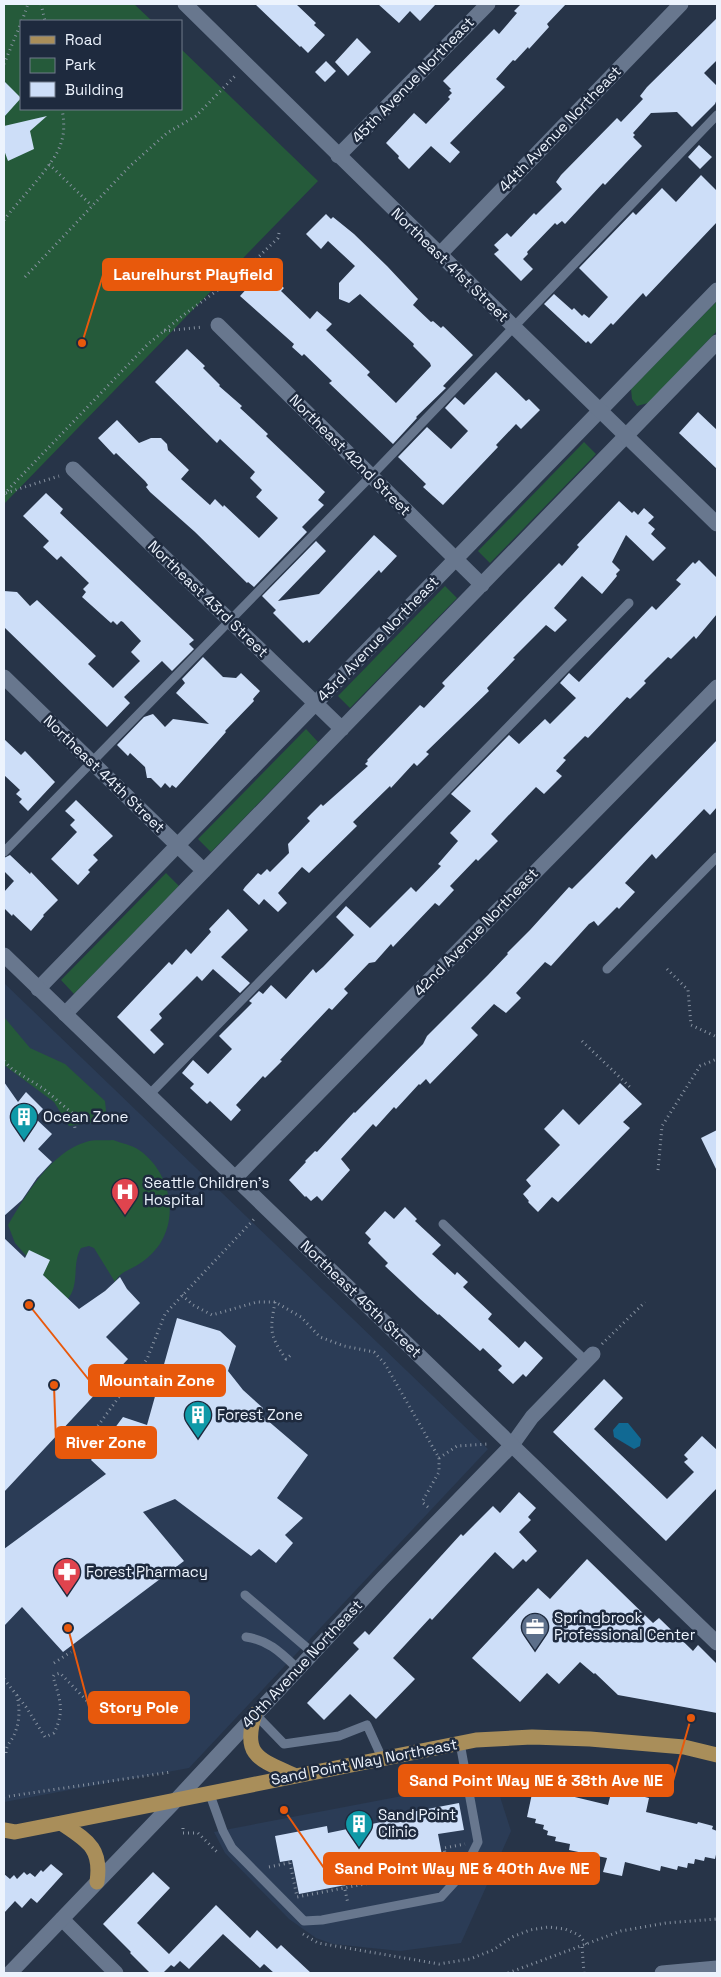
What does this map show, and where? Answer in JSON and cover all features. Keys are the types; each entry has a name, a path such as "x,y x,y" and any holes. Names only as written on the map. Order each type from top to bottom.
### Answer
{"main road":[{"path":"255,1714 250,1731 251,1747 257,1756 296,1776"},
{"name":"Sand Point Way Northeast","path":"7,1834 476,1740 532,1737 590,1739 684,1747 717,1755"},
{"path":"62,1823 83,1838 95,1853 99,1866 97,1882"}],"street":[{"name":"Northeast 41st Street","path":"185,4 600,411 716,519"},
{"name":"44th Avenue Northeast","path":"440,254 681,4"},
{"name":"45th Avenue Northeast","path":"338,156 482,6"},
{"name":"43rd Avenue Northeast","path":"38,989 717,290"},
{"name":"Northeast 42nd Street","path":"218,326 482,585"},
{"path":"65,1014 717,342"},
{"name":"Northeast 43rd Street","path":"74,469 342,728"},
{"name":"Northeast 44th Street","path":"4,677 204,871"},
{"name":"42nd Avenue Northeast","path":"235,1178 717,687"},
{"name":"Northeast 45th Street","path":"4,956 717,1643"},
{"name":"40th Avenue Northeast","path":"10,1973 512,1445 532,1418 589,1357"},
{"path":"62,1919 116,1973"},
{"path":"662,1973 717,1968"}],"lane":[{"path":"4,852 717,116"},
{"path":"149,1095 629,603"},
{"path":"607,969 717,857"},
{"path":"443,1224 589,1357"},
{"path":"246,1595 313,1653"},
{"path":"246,1636 265,1641 276,1648 298,1669"},
{"path":"255,1714 284,1744 339,1736 367,1725 382,1758"},
{"path":"209,1792 223,1831 232,1848 304,1921 350,1915 441,1897 462,1874 478,1842 460,1743"}],"path":[{"path":"23,20 28,4"},
{"path":"41,4 44,20"},
{"path":"4,64 20,27"},
{"path":"25,277 128,168 167,133 196,116 247,64"},
{"path":"4,220 49,164 61,145 63,135 62,110"},
{"path":"49,164 92,206"},
{"path":"4,493 141,351 186,313 243,272 278,238 279,233"},
{"path":"164,331 218,326"},
{"path":"4,493 52,480 74,469"},
{"path":"667,969 688,990 691,1025 717,1037"},
{"path":"582,1041 632,1089"},
{"path":"658,1170 662,1126 700,1066 717,1059"},
{"path":"4,1061 12,1069 44,1088 72,1113 75,1128"},
{"path":"86,1442 147,1359 165,1314 265,1207"},
{"path":"182,1295 193,1305 212,1315 257,1302 275,1302 301,1317 320,1337 344,1346 374,1352 385,1364 439,1458 439,1472 422,1502 441,1520"},
{"path":"275,1302 270,1328 276,1345 286,1359 292,1354"},
{"path":"589,1357 645,1302"},
{"path":"439,1458 457,1446 488,1444"},
{"path":"54,1663 72,1652"},
{"path":"4,1679 17,1694 45,1737 54,1733 60,1716 60,1696 53,1677 54,1675 60,1673 92,1705 94,1706 101,1702"},
{"path":"6,1753 6,1746 11,1741 18,1726 20,1710 17,1694"},
{"path":"4,1797 171,1772"},
{"path":"183,1828 183,1834"},
{"path":"254,1870 291,1863 296,1897 448,1868 444,1848 478,1842"},
{"path":"345,1887 350,1915"},
{"path":"508,1973 621,1931 666,1923 717,1919"},
{"path":"582,1946 584,1973"}],"shaded area":[{"name":"Seattle Children's Hospital","path":"4,983 488,1449 189,1768 4,1802"},
{"path":"495,1781 511,1831 461,1943 400,1951 333,1944 316,1938 289,1919 225,1853 214,1832 460,1785"}],"green space":[{"path":"4,4 134,4 151,20 20,20 20,110 182,110 182,50 318,181 4,504"},
{"path":"717,301 717,331 648,403 637,406 632,399 631,389"},
{"path":"584,442 596,454 490,563 478,551"},
{"path":"445,586 457,598 350,708 338,696"},
{"path":"306,729 318,742 211,852 198,839"},
{"path":"166,873 179,886 74,994 61,980"},
{"path":"4,1017 30,1048 65,1064 105,1101 107,1120 69,1126 54,1102 4,1065"},
{"path":"113,1140 139,1150 149,1158 157,1169 168,1192 170,1205 166,1230 157,1248 138,1265 120,1275 115,1282 94,1248 89,1246 81,1248 78,1255 75,1282 71,1295 66,1301 15,1243 8,1225 31,1188 62,1155 73,1147 86,1142"}],"water":[{"path":"619,1423 628,1423 641,1439 640,1446 634,1449 614,1437 613,1430"}],"building":[{"path":"255,4 296,4 316,23 314,25 325,35 308,53"},
{"path":"378,4 436,4 420,21 410,11 399,23"},
{"path":"521,4 566,4 547,24 549,27 529,49 528,47 515,61 513,60 496,79 505,87 450,143 460,152 450,163 431,146 409,169 386,143 414,113 426,124 450,99 448,97 452,93 449,90 451,89 443,81 494,29 499,34 517,13 514,11"},
{"path":"717,18 717,60 704,73 717,86 715,104 692,127 677,112 651,113 633,133 635,135 633,137 642,146 605,185 603,183 565,224 562,221 557,225 555,223 527,252 528,254 523,259 533,269 521,281 494,254 499,250 494,245 507,233 511,237 534,213 536,215 562,189 556,182 561,175 617,118 621,122 643,99 640,96 647,87"},
{"path":"357,38 371,52 348,76 335,62"},
{"path":"326,61 336,71 325,82 315,72"},
{"path":"4,81 20,99 4,117"},
{"path":"47,116 30,131 34,149 8,161 4,150 4,126"},
{"path":"699,145 712,157 700,169 688,157"},
{"path":"701,175 717,191 717,222 646,297 643,293 613,325 611,323 591,344 588,341 586,343 544,304 554,294 572,310 574,308 582,316 584,314 589,318 608,297 579,268 633,212 636,215 662,188 676,202"},
{"path":"326,214 331,219 333,217 354,234 387,266 418,299 413,305 431,322 433,321 441,328 443,326 473,355 443,386 446,388 416,417 393,444 329,383 332,381 304,354 302,356 292,347 294,344 240,296 251,284 253,286 271,268 281,278 277,282 284,288 281,291 310,319 317,311 332,324 326,330 370,372 367,375 396,403 431,366 430,363 413,346 414,344 360,294 349,303 339,299 339,283 355,266 328,241 321,249 306,234"},
{"path":"187,349 205,366 203,368 219,386 242,406 240,408 268,434 266,436 325,492 318,500 324,505 302,527 307,532 254,587 247,583 195,532 150,492 146,487 148,485 145,481 116,453 114,455 98,438 117,420 139,443 151,438 161,438 167,444 168,450 189,470 181,479 210,505 215,499 223,507 224,505 259,538 278,518 256,497 262,490 250,478 255,472 220,439 217,443 155,382"},
{"path":"496,372 526,401 529,399 540,410 521,429 516,424 496,445 498,447 443,505 423,487 426,484 398,457 427,427 451,449 468,431 445,408 455,397 464,405"},
{"path":"698,412 717,430 717,469 679,433"},
{"path":"46,493 63,509 60,513 194,640 189,644 194,649 172,671 162,661 124,697 130,703 107,727 4,627 4,591 17,592 30,606 37,600 96,656 88,664 113,688 140,661 131,652 141,641 123,622 121,621 117,625 113,621 111,623 82,597 86,592 83,589 89,583 61,556 57,560 43,547 49,541 23,516"},
{"path":"619,501 632,513 634,511 638,515 644,508 654,517 648,523 655,529 651,534 666,548 653,561 626,535 612,562 620,570 602,594 582,576 554,608 567,620 555,632 546,625 513,658 515,659 487,688 489,691 426,752 429,754 417,766 414,763 391,788 390,786 353,822 357,826 309,873 302,867 278,893 287,903 278,912 264,899 259,905 243,890 245,887 258,873 261,875 267,869 270,872 289,853 288,844 310,821 307,818 321,804 323,806 368,766 365,764 367,760 420,705 424,708 445,686 442,683 559,563 562,566 579,547 577,545"},
{"path":"374,535 397,556 381,573 379,570 309,643 307,640 303,643 273,613 276,610 262,596 316,541 326,551 278,601 319,594"},
{"path":"699,560 717,578 717,614 696,639 694,636 671,659 668,657 644,681 646,683 630,699 627,697 588,738 585,736 563,758 566,760 556,771 562,776 544,794 536,787 506,818 491,834 498,841 478,861 476,859 450,886 454,890 439,906 435,903 393,947 391,944 375,962 369,963 344,989 348,993 332,1010 329,1008 280,1060 282,1061 265,1078 263,1076 236,1105 241,1110 231,1121 210,1101 207,1104 190,1088 194,1084 182,1073 193,1060 208,1074 232,1049 219,1036 252,1003 249,1001 259,991 263,994 271,985 286,999 313,969 316,973 323,967 354,935 336,917 346,906 370,928 411,887 416,892 441,866 438,864 458,841 450,833 471,811 451,794 509,735 519,744 545,719 550,724 576,698 560,683 569,673 579,682 652,606 656,610 681,584 676,580 693,562 695,564"},
{"path":"203,657 223,677 236,678 241,673 260,691 253,699 254,701 225,731 176,788 172,785 170,788 165,783 161,788 151,778 147,778 145,767 130,753 128,756 117,745 144,717 153,714 165,727 173,719 209,724 176,693 185,683 182,679"},
{"path":"4,739 21,755 25,751 55,782 28,811 19,802 22,799 16,794 20,790 4,775"},
{"path":"717,740 717,807 710,815 704,809 656,859 652,854 625,883 635,892 619,909 617,907 598,926 594,921 589,924 551,966 545,962 516,993 521,998 506,1013 494,1004 471,1028 478,1035 430,1084 426,1079 396,1109 394,1107 376,1127 373,1124 341,1159 350,1170 322,1201 317,1196 311,1201 305,1197 289,1180 305,1161 315,1151 317,1152 354,1112 423,1044 427,1036 488,975 569,887 572,889"},
{"path":"76,800 113,836 93,855 98,860 88,870 90,872 78,885 51,859 77,832 70,825 75,820 65,811"},
{"path":"10,855 30,874 31,872 58,900 31,931 4,908 4,892 14,881 4,871 4,858"},
{"path":"228,909 248,930 221,957 250,983 240,993 213,969 202,981 197,976 159,1014 162,1018 150,1030 164,1044 154,1054 117,1017 169,962 172,965 186,949 191,954 211,932 209,929"},
{"name":"Ocean Zone","path":"4,1082 18,1102 26,1092 43,1109 35,1118 52,1134 38,1149 52,1162 37,1178 22,1200 4,1216"},
{"path":"620,1083 642,1104 623,1122 630,1128 558,1202 552,1197 538,1212 523,1194 531,1186 526,1180 560,1145 544,1129 563,1109 579,1125"},
{"path":"717,1130 717,1171 701,1138"},
{"path":"405,1207 417,1219 415,1221 441,1245 432,1254 455,1275 457,1272 468,1282 463,1287 492,1314 488,1319 519,1348 525,1341 543,1358 526,1377 523,1374 513,1384 498,1370 502,1366 483,1348 480,1351 419,1298 385,1266 388,1263 368,1243 371,1239 365,1233 385,1211 394,1219"},
{"path":"4,1238 25,1258 29,1250 50,1260 43,1275 79,1309 105,1291 120,1277 127,1289 140,1303 106,1337 128,1359 4,1492"},
{"path":"177,1318 220,1331 236,1346 228,1371 243,1390 263,1408 260,1414 308,1455 277,1498 303,1518 285,1535 293,1543 276,1563 259,1549 251,1556 175,1499 143,1512 184,1561 63,1652 22,1607 4,1626 4,1549 106,1474 91,1460 123,1417 147,1425"},
{"path":"604,1379 623,1398 594,1429 667,1499 694,1472 684,1462 688,1459 684,1455 702,1436 717,1450 717,1488 666,1541 553,1432"},
{"path":"519,1492 536,1508 528,1517 531,1520 519,1532 537,1551 526,1562 523,1559 513,1569 495,1552 432,1620 430,1618 393,1658 415,1679 376,1719 350,1694 324,1720 307,1703 359,1649 353,1643 365,1631 369,1635 461,1534 463,1536 493,1506 500,1513"},
{"path":"587,1559 653,1623 659,1618 693,1651 698,1645 717,1664 717,1713 618,1695 595,1673 580,1662 559,1684 547,1673 520,1702 472,1658 538,1588 550,1599"},
{"path":"533,1789 608,1805 612,1789 649,1798 646,1812 713,1826 712,1829 717,1831 715,1859 705,1857 704,1861 695,1859 694,1864 688,1863 687,1868 678,1866 677,1870 661,1866 660,1871 625,1862 622,1876 603,1872 607,1858 569,1850 570,1844 555,1841 556,1837 547,1835 548,1831 543,1829 544,1825 535,1823 536,1819 527,1817"},
{"name":"Sand Point Clinic","path":"459,1803 464,1830 438,1834 444,1866 299,1894 292,1860 280,1862 275,1836 327,1826 328,1833 396,1819 396,1815"},
{"path":"51,1864 63,1874 37,1903 31,1898 22,1908 15,1901 4,1913 4,1874 10,1879 14,1875 17,1879 24,1872 27,1875 30,1873 35,1877 41,1870 43,1872"},
{"path":"153,1872 170,1888 137,1923 169,1954 216,1905 250,1938 257,1930 277,1949 281,1945 311,1973 274,1973 264,1964 260,1968 223,1934 189,1969 180,1961 174,1967 171,1965 163,1973 150,1973 103,1924"}],"place":[{"name":"Laurelhurst Playfield","path":"82,343"},
{"name":"Ocean Zone","path":"24,1141"},
{"name":"Seattle Children's Hospital","path":"125,1216"},
{"name":"Mountain Zone","path":"29,1305"},
{"name":"River Zone","path":"54,1385"},
{"name":"Forest Zone","path":"198,1439"},
{"name":"Forest Pharmacy","path":"67,1596"},
{"name":"Story Pole","path":"68,1628"},
{"name":"Springbrook Professional Center","path":"535,1651"},
{"name":"Sand Point Way NE & 38th Ave NE","path":"691,1718"},
{"name":"Sand Point Way NE & 40th Ave NE","path":"284,1810"},
{"name":"Sand Point Clinic","path":"359,1848"}]}
